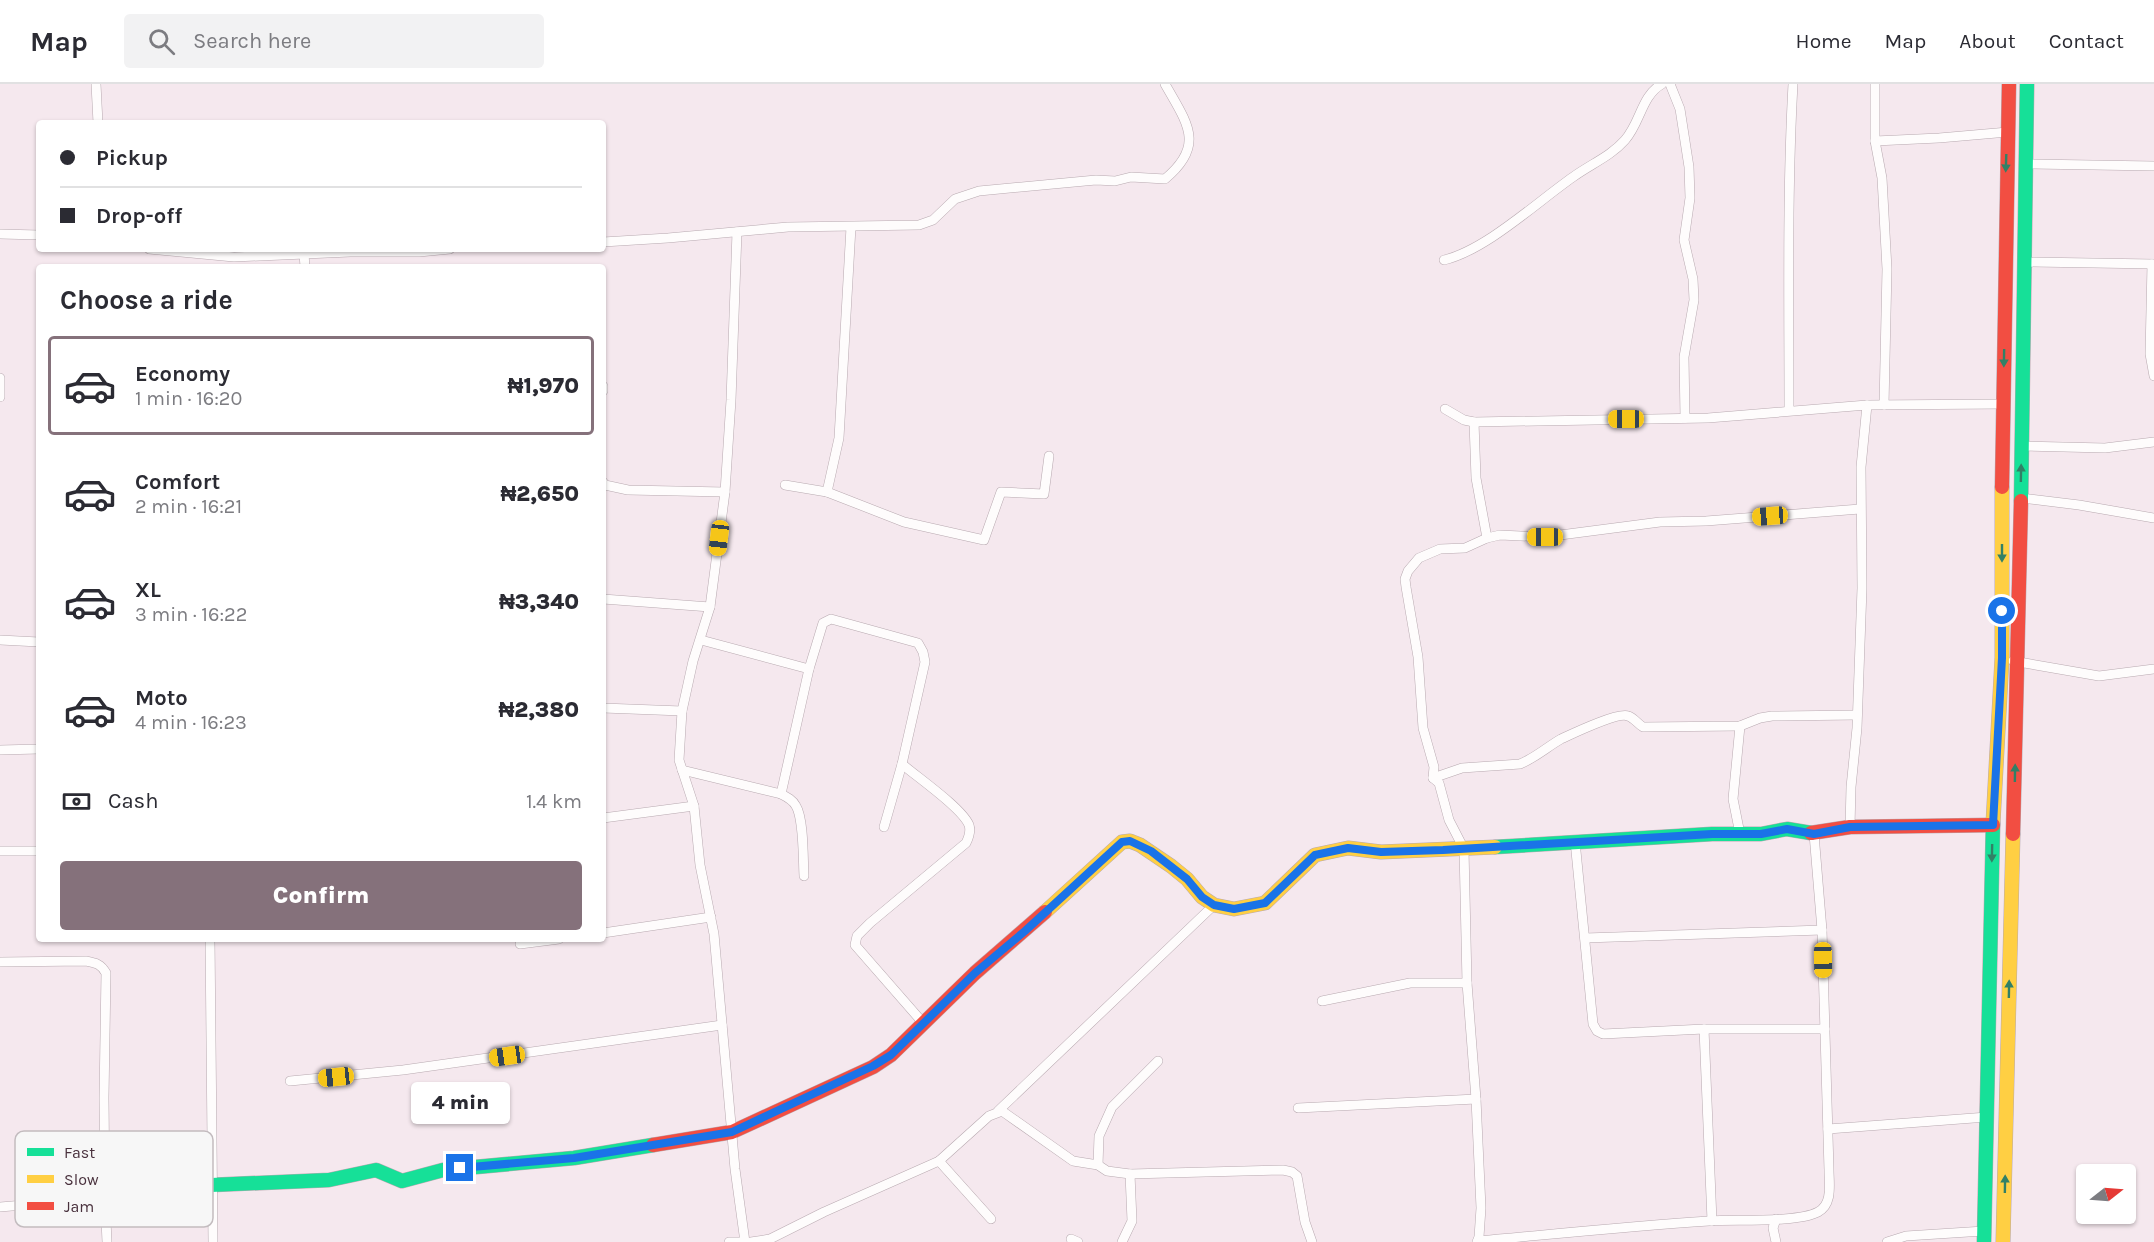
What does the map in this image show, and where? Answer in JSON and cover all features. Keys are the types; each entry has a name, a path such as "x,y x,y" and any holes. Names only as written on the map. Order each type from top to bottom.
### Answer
{"main road":[{"path":"1984,1236 1993,825 2002,658 2002,441 2009,84"},
{"path":"2003,1242 2021,498 2027,84"},
{"path":"213,1185 329,1180 376,1170 402,1181 443,1170 574,1158 732,1132 873,1066 891,1055 975,973 1025,931 1122,842 1130,841 1151,851 1187,879 1202,897 1214,905 1234,909 1265,903 1315,855 1333,850 1356,848 1381,852 1464,849 1712,834 1761,834 1787,829 1814,834 1850,827 1993,825"}],"street":[{"path":"96,84 98,120"},
{"path":"606,242 788,227 919,225 933,220 956,199 979,191 1096,180 1115,181 1131,177 1165,179 1182,163 1190,146 1186,123 1165,84"},
{"path":"1444,260 1468,252 1526,213 1572,177 1617,148 1633,130 1648,95 1662,84"},
{"path":"1670,84 1680,109 1689,167 1690,198 1684,240 1693,279 1694,300 1684,357 1685,418"},
{"path":"1789,410 1789,209 1793,84"},
{"path":"1875,84 1875,141 1882,178 1887,269 1884,405"},
{"path":"1875,141 2008,132"},
{"path":"2027,164 2154,166"},
{"path":"827,492 839,438 851,226"},
{"path":"729,1242 743,1242 711,917 700,865 694,806 679,760 682,711 693,661 710,607 725,492 737,232"},
{"path":"0,234 36,235"},
{"path":"177,252 234,257 350,252 420,252"},
{"path":"304,254 305,264"},
{"path":"213,264 214,256"},
{"path":"2024,262 2153,264 2150,354 2154,376"},
{"path":"0,378 0,397"},
{"path":"1445,409 1464,420 1474,422 1685,418 1867,405 2004,404"},
{"path":"1850,827 1862,588 1860,509 1867,405"},
{"path":"1474,422 1476,478 1487,538"},
{"path":"2022,446 2105,448 2154,442"},
{"path":"784,485 827,492 904,522 984,540 1001,492 1044,494 1049,456"},
{"path":"606,485 628,490 725,492"},
{"path":"2021,498 2154,518"},
{"path":"1433,778 1434,767 1423,728 1418,657 1405,579 1412,564 1431,552 1440,549 1465,548 1500,535 1545,537 1660,522 1706,521 1860,509"},
{"path":"606,599 710,607"},
{"path":"782,794 809,669 823,622 831,619 918,643 925,662 902,764 884,827"},
{"path":"0,640 36,642"},
{"path":"700,640 809,669"},
{"path":"2002,658 2099,676 2124,675 2154,669"},
{"path":"606,708 682,711"},
{"path":"1433,778 1462,768 1520,764 1529,761 1561,739 1594,724 1622,715 1629,716 1642,727 1740,726 1772,716 1857,715"},
{"path":"1740,726 1733,800 1740,834"},
{"path":"0,750 36,748"},
{"path":"902,764 958,811 969,825 970,835 966,843 870,923 857,936 855,945 924,1024"},
{"path":"682,770 782,794 791,800 797,807 800,818 804,876"},
{"path":"1433,778 1439,783 1449,820 1464,849 1467,983 1481,1208 1477,1241 1712,1221 1776,1219 1803,1216 1819,1211 1827,1204 1829,1195 1828,1129 1822,930 1814,834"},
{"path":"606,818 694,806"},
{"path":"1575,842 1593,1023 1597,1031 1603,1034 1704,1029 1825,1029"},
{"path":"0,851 36,850"},
{"path":"751,1242 770,1239 824,1212 939,1161 989,1116 998,1111 1214,905"},
{"path":"606,933 711,917"},
{"path":"1585,938 1822,930"},
{"path":"210,942 211,1131"},
{"path":"520,944 536,942"},
{"path":"0,962 86,961 103,967 106,973 105,1131"},
{"path":"1322,1001 1410,983 1467,983"},
{"path":"290,1081 404,1070 722,1025"},
{"path":"1704,1029 1712,1221"},
{"path":"1098,1165 1100,1136 1112,1107 1158,1061"},
{"path":"1298,1108 1476,1099"},
{"path":"998,1111 1006,1113 1073,1161 1098,1165 1107,1171 1130,1174 1283,1170 1292,1172 1297,1176 1300,1185 1305,1222 1312,1242"},
{"path":"1828,1129 1987,1117"},
{"path":"939,1161 991,1219"},
{"path":"1122,1242 1132,1221 1130,1174"},
{"path":"0,1207 15,1206"},
{"path":"1776,1219 1773,1228 1776,1242"},
{"path":"106,1227 107,1242"},
{"path":"212,1227 213,1242"},
{"path":"1887,1242 1906,1236 1984,1236"}],"traffic: fast":[{"path":"2021,501 2027,84"},
{"path":"1984,1242 1993,823"},
{"path":"1495,847 1712,834 1761,834 1787,829 1811,833"},
{"path":"213,1185 329,1180 376,1170 402,1181 443,1170 574,1158 653,1145"}],"traffic: slow":[{"path":"1993,823 2002,658 2002,487"},
{"path":"2003,1242 2013,834"},
{"path":"1045,912 1122,842 1130,841 1140,845 1171,866 1187,879 1202,897 1214,905 1234,909 1265,903 1315,855 1348,848 1381,852 1495,847"}],"traffic: jam":[{"path":"2002,487 2009,84"},
{"path":"2013,834 2021,501"},
{"path":"1811,833 1850,827 1993,825"},
{"path":"653,1145 732,1132 873,1067 891,1055 975,973 1045,912"}],"route":[{"path":"460,1168 574,1158 732,1132 873,1066 891,1055 975,973 1025,931 1122,842 1130,841 1151,851 1187,879 1202,897 1214,905 1234,909 1265,903 1315,855 1348,848 1381,852 1443,850 1712,834 1761,834 1787,829 1814,834 1850,827 1993,825 2002,658 2002,611"}]}
